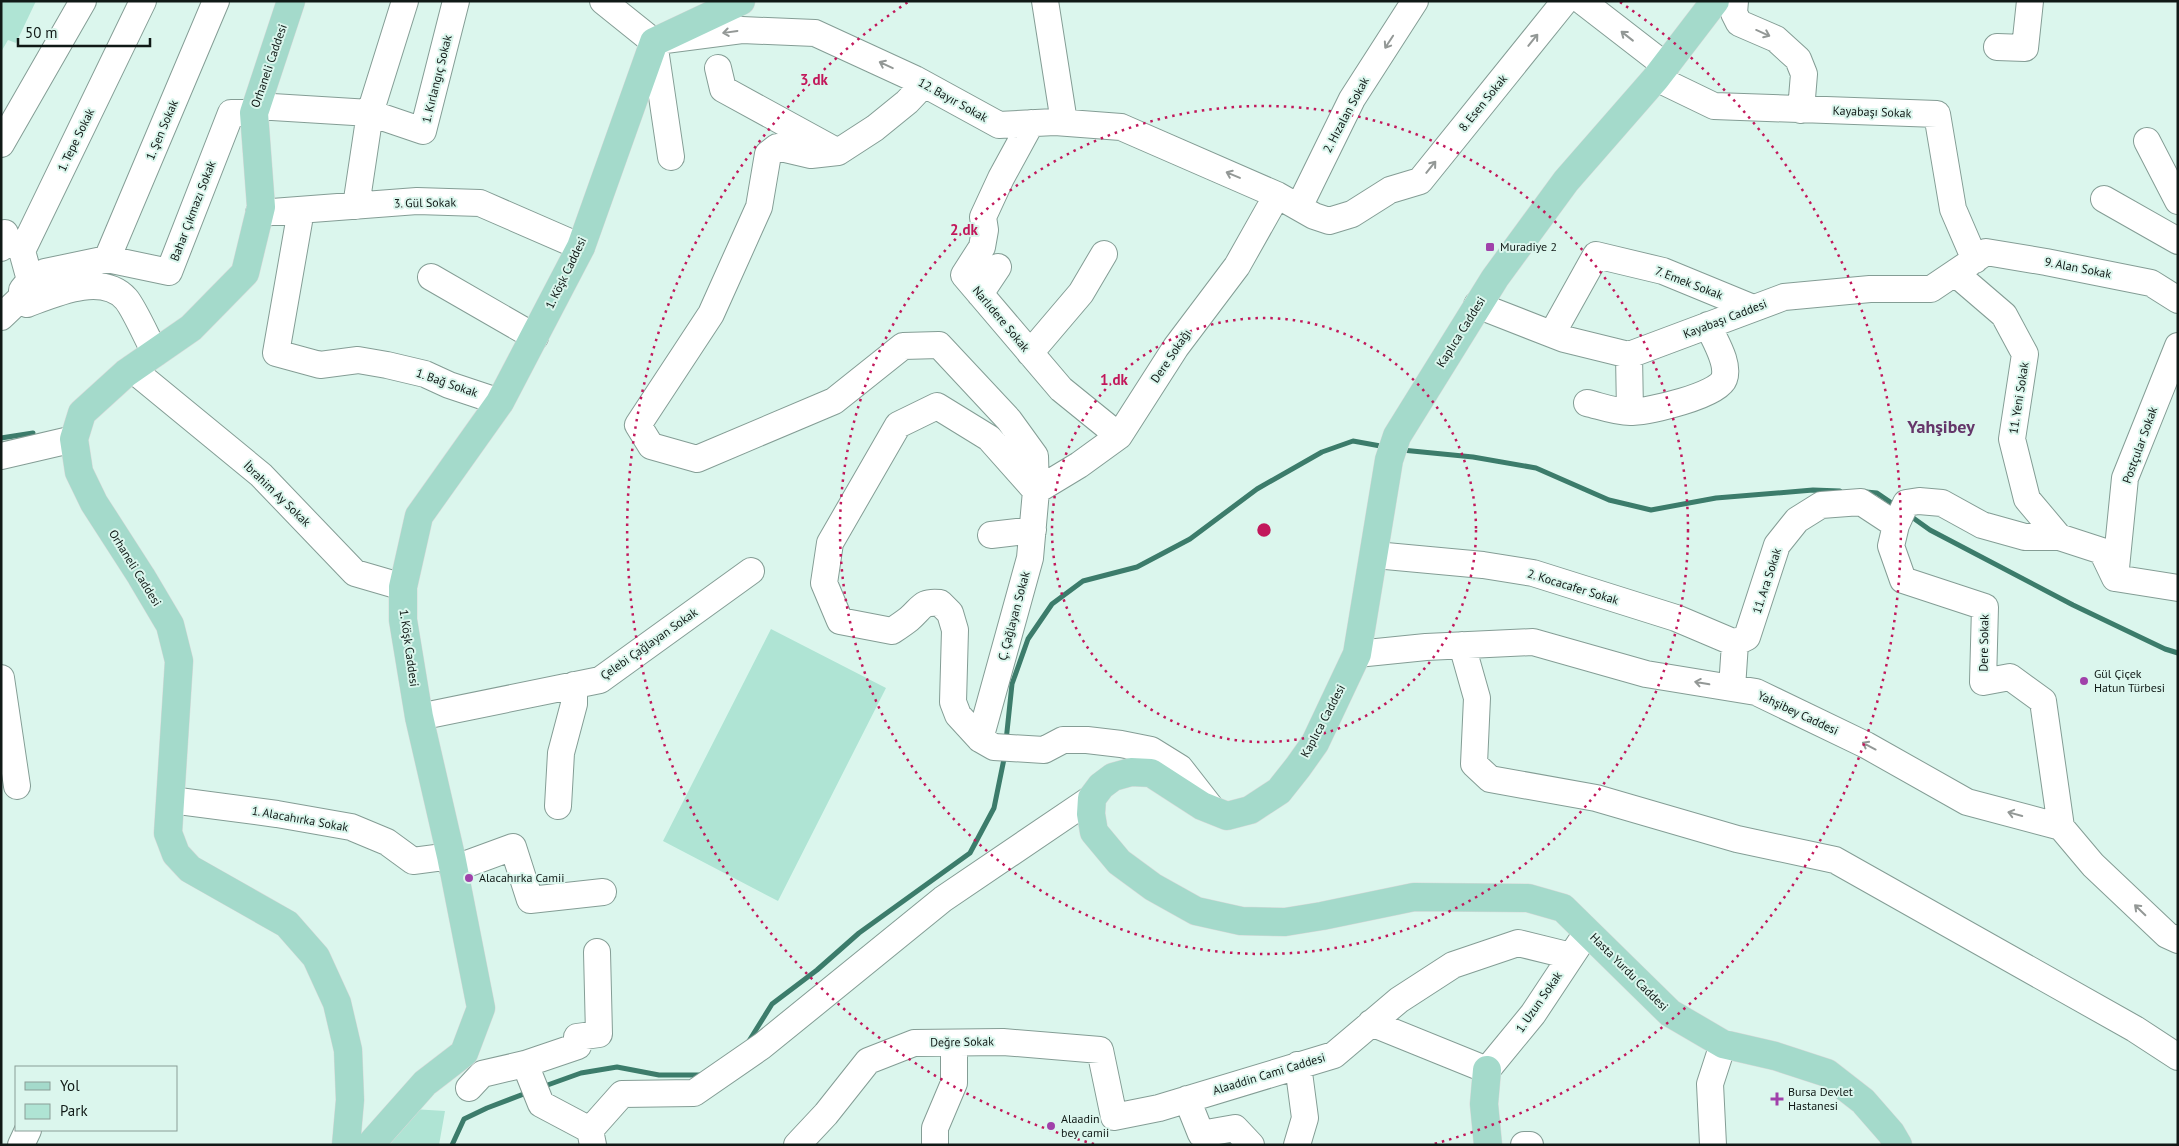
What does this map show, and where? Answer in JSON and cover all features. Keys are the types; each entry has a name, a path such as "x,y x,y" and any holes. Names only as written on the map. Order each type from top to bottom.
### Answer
{"main road":[{"name":"Orhaneli Caddesi","path":"291,1 255,109 261,208 245,273 191,328 132,370 82,413 74,439 79,472 94,503 142,576 170,624 179,660 168,833 176,854 190,868 287,924 316,957 337,1002 348,1050 350,1100 346,1145"},
{"path":"654,42 741,1"},
{"name":"Kaplıca Caddesi","path":"1092,798 1101,786 1113,777 1131,772 1151,773 1214,812 1227,816 1250,810 1279,791 1315,743 1358,654 1389,460 1397,436 1477,305 1566,181 1661,72 1715,1"},
{"name":"1. Köşk Caddesi","path":"370,1145 425,1083 464,1053 481,1008 452,862 419,717 402,620 403,587 419,516 500,402 581,247 654,42"},
{"path":"1092,798 1091,814 1094,832 1119,862 1153,888 1196,911 1241,921 1285,922 1414,896 1528,898 1563,908 1588,931"},
{"name":"Hasta Yurdu Caddesi","path":"1588,931 1670,1013 1723,1044 1775,1056 1827,1073 1863,1101 1891,1133 1898,1145"},
{"path":"1487,1070 1484,1104 1488,1145"}],"street":[{"path":"1,144 83,1"},
{"name":"1. Tepe Sokak","path":"26,294 22,251 143,1"},
{"name":"1. Şen Sokak","path":"108,259 216,1"},
{"path":"356,206 370,113 405,1"},
{"name":"1. Kırlangıç Sokak","path":"370,113 423,130 456,1"},
{"path":"603,1 654,42 671,157"},
{"path":"1045,1 1064,122"},
{"name":"2. Hızalan Sokak","path":"1288,201 1415,1"},
{"name":"8. Esen Sokak","path":"1288,201 1329,221 1352,214 1390,190 1420,181 1565,1"},
{"path":"1582,1 1661,72 1714,106 1801,110 1804,74 1798,59 1776,39 1739,23 1734,13 1735,1"},
{"path":"1997,46 2025,48 2030,1"},
{"name":"12. Bayır Sokak","path":"654,42 742,30 815,33 924,84 999,126 1064,122 1121,127 1288,201"},
{"path":"718,68 723,89 838,152 875,128 907,102 924,84"},
{"path":"255,109 370,113"},
{"name":"Bahar Çıkmazı Sokak","path":"108,259 169,272 231,113 255,109"},
{"name":"Kayabaşı Sokak","path":"1801,110 1937,114 1965,266"},
{"name":"Narlıdere Sokak","path":"1031,123 1000,178 983,217 985,230 982,247 964,275 1061,389 1119,436"},
{"path":"2148,141 2178,201"},
{"name":"Ç. Çağlayan Sokak","path":"838,152 811,155 777,147 768,154 759,208 711,314 638,425 651,446 697,459 834,401 903,346 939,345 1009,420 1035,456 1036,490 1030,558 995,745"},
{"path":"2104,199 2178,241"},
{"name":"Dere Sokağı","path":"1036,490 1079,465 1119,436 1176,347 1288,201"},
{"name":"3. Gül Sokak","path":"259,213 417,202 480,203 581,247"},
{"name":"1. Bağ Sokak","path":"301,210 276,353 320,365 358,360 387,364 425,374 449,385 500,402"},
{"path":"1,235 5,233 1,248"},
{"name":"9. Alan Sokak","path":"1965,266 1986,252 2046,262 2151,284 2178,300"},
{"path":"1030,353 1081,293 1104,254"},
{"name":"7. Emek Sokak","path":"1552,334 1596,255 1663,271 1753,308"},
{"path":"1,317 26,294 45,272 108,259"},
{"name":"Kayabaşı Caddesi","path":"1629,355 1784,297 1870,289 1931,289 1965,266"},
{"name":"11. Yeni Sokak","path":"1965,266 2004,315 2026,354 2012,439 2027,499 2059,537"},
{"path":"980,294 998,267"},
{"path":"431,277 535,337"},
{"path":"26,294 62,292 95,286 111,290 126,298 155,353"},
{"path":"1477,305 1564,339 1629,355 1630,412"},
{"path":"1587,403 1630,412 1700,396 1718,386 1724,380 1726,367 1708,325"},
{"name":"Postçular Sokak","path":"2115,578 2126,478 2172,380 2178,346"},
{"name":"İbrahim Ay Sokak","path":"132,370 261,475 355,573 403,587"},
{"path":"1036,490 989,438 937,406 898,426 830,543 824,583 840,621 892,630 910,619 920,607 929,602 940,603 950,614 955,630 953,702 958,715 995,745 1044,750 1063,740 1087,740 1151,750 1180,768 1214,812"},
{"path":"1,456 74,439"},
{"path":"1901,514 1919,501 1942,503 1982,525 2025,537 2059,537 2102,551 2115,578 2178,588"},
{"name":"11. Ara Sokak","path":"1734,643 1747,637 1777,545 1797,520 1821,505 1861,502 1901,514"},
{"name":"Dere Sokak","path":"1901,514 1891,546 1903,580 1984,607 1983,682 2010,677 2043,701 2061,827"},
{"path":"990,535 1032,530"},
{"name":"2. Kocacafer Sokak","path":"1375,556 1463,563 1533,573 1676,618 1734,643"},
{"name":"Çelebi Çağlayan Sokak","path":"419,717 600,680 751,571"},
{"name":"Yahşibey Caddesi","path":"1358,654 1462,645 1533,642 1646,674 1756,692 1858,741 1967,802 2061,827"},
{"path":"1732,688 1734,643"},
{"path":"1462,645 1478,698 1474,764 1490,779 1596,798 1738,839 1835,860 2134,1029 2178,1057"},
{"path":"1,678 18,786"},
{"path":"558,806 561,753 574,704 574,685"},
{"path":"527,1069 541,1104 591,1138 622,1094 694,1093 762,1046 942,899 1092,798"},
{"name":"1. Alacahırka Sokak","path":"170,800 277,814 351,827 387,842 414,861 452,862 512,847 530,900 604,892"},
{"path":"2061,827 2107,878 2167,935 2178,940"},
{"name":"1. Uzun Sokak","path":"1487,1070 1533,1014 1588,931"},
{"name":"Alaaddin Cami Caddesi","path":"1114,1117 1159,1108 1334,1055 1399,1000 1453,965 1518,943 1571,956"},
{"path":"469,1088 482,1074 527,1069 578,1046 577,1036 600,1034 597,952"},
{"path":"1371,1023 1487,1070"},
{"name":"Değre Sokak","path":"797,1145 826,1114 868,1061 914,1043 1003,1042 1100,1050 1114,1117"},
{"path":"935,1145 935,1128 954,1083 954,1043"},
{"path":"1713,1145 1710,1084 1723,1044"},
{"path":"1297,1145 1305,1118 1298,1065"},
{"path":"1187,1099 1201,1134 1235,1128 1251,1145"},
{"path":"21,1145 28,1131"},
{"path":"1524,1145 1530,1145"}],"green space":[{"path":"1,1 36,1 16,43 8,40 1,52"},
{"path":"771,629 886,688 778,901 663,841"},
{"path":"412,1109 445,1111 439,1145 384,1145"}],"waterway":[{"path":"1,438 33,433"},
{"path":"1006,741 1012,684 1028,639 1052,604 1083,581 1137,567 1190,539 1257,489 1322,452 1353,441 1386,447"},
{"path":"1402,450 1473,457 1536,468 1609,500 1651,510 1716,498 1813,490 1840,491"},
{"path":"1866,492 1877,493 1896,506"},
{"path":"1909,515 1930,530 2073,605 2165,649 2178,653"},
{"path":"749,1041 772,1004 817,970 859,933 970,853 994,808 1005,754"},
{"path":"542,1087 581,1073 617,1067 659,1075 702,1075"},
{"path":"452,1145 464,1119 529,1092"}],"place":[{"name":"Muradiye 2","path":"1490,247"},
{"name":"Gül Çiçek Hatun Türbesi","path":"2084,681"},
{"name":"Alacahırka Camii","path":"469,878"},
{"name":"Bursa Devlet Hastanesi","path":"1777,1099"},
{"name":"Alaadin bey camii","path":"1051,1126"}],"district":[{"name":"Yahşibey","path":"1941,427"}]}
